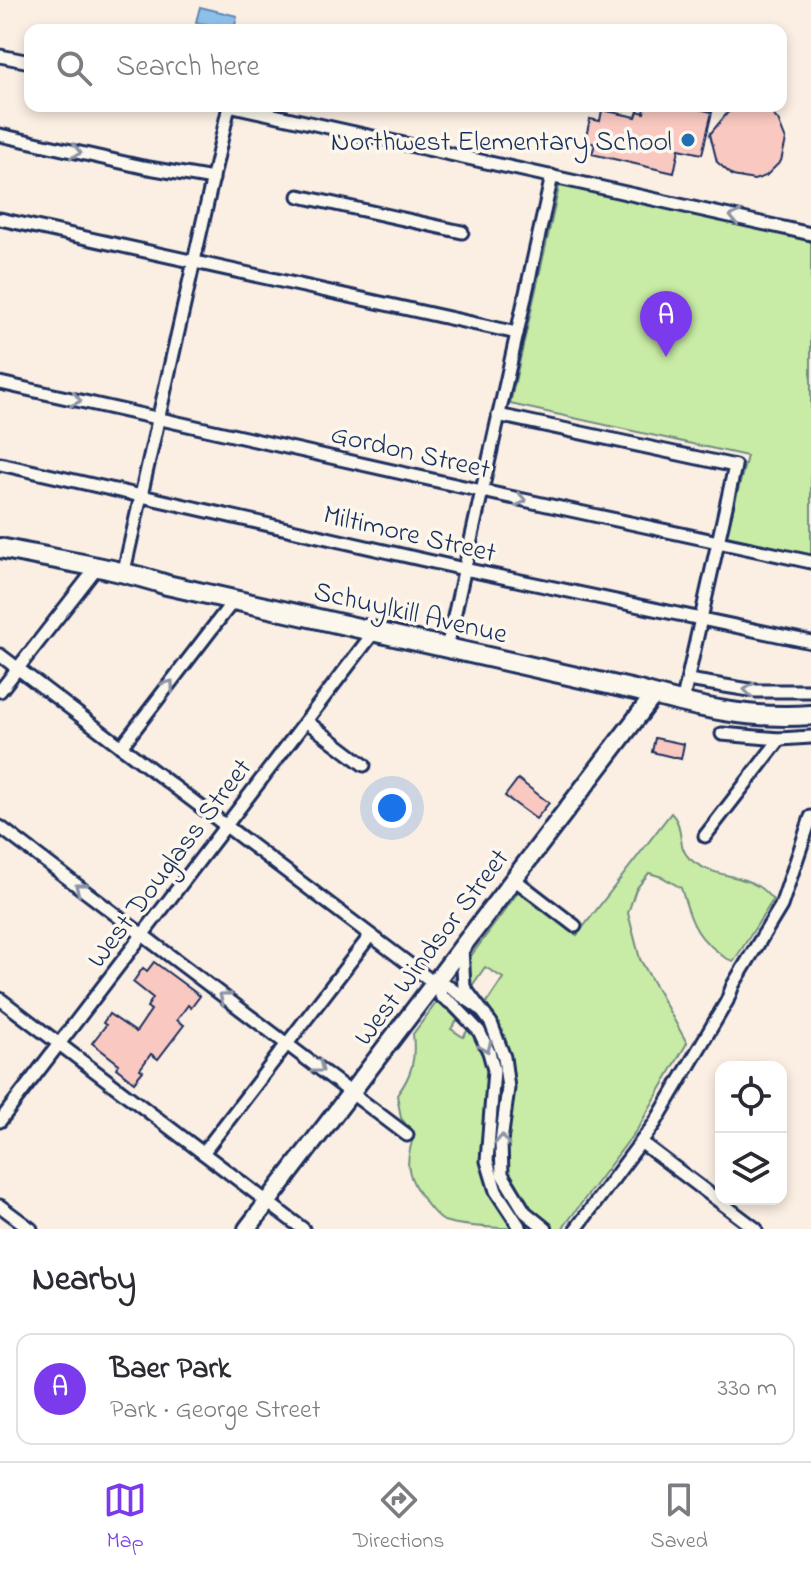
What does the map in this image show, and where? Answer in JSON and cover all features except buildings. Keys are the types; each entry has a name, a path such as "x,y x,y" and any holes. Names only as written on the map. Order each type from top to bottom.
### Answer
{"main road":[{"name":"Schuylkill Avenue","path":"0,548 124,571 167,585 654,695 685,691 751,715 805,716"},
{"name":"West Windsor Street","path":"247,1229 437,985 654,695"}],"street":[{"path":"0,56 24,61"},
{"path":"124,571 230,112"},
{"path":"259,112 811,234"},
{"path":"0,135 143,167 213,179"},
{"path":"447,648 552,176"},
{"path":"299,196 462,232"},
{"path":"0,219 517,333"},
{"name":"Gordon Street","path":"0,383 811,562"},
{"path":"498,415 735,466 685,691"},
{"name":"Miltimore Street","path":"0,464 464,569 811,642"},
{"path":"0,691 97,567"},
{"path":"121,747 234,600"},
{"name":"West Douglass Street","path":"0,1121 374,632"},
{"path":"0,655 437,985 441,996 479,1031 489,1052 494,1070 487,1161 496,1191 519,1224 529,1229"},
{"name":"Schuylkill Avenue","path":"685,691 811,691"},
{"path":"306,721 364,765"},
{"path":"722,734 780,739 811,737"},
{"path":"705,836 780,739"},
{"path":"576,1229 642,1143 727,1001 733,985 781,906 811,817"},
{"path":"0,827 407,1135"},
{"path":"514,879 575,926"},
{"path":"203,1153 370,936"},
{"path":"462,948 464,987 491,1023 504,1057 508,1088 501,1142 502,1174 525,1212 546,1229"},
{"path":"437,985 446,985 478,1007"},
{"path":"0,999 303,1229"},
{"path":"642,1143 756,1229"},
{"path":"0,1206 31,1229"}],"green space":[{"path":"560,183 811,241 811,555 726,537 747,456 510,404"},
{"path":"671,813 678,824 689,858 706,869 751,883 773,900 734,961 722,956 700,935 681,888 649,873 636,889 628,913 640,959 687,1043 638,1128 562,1229 485,1227 444,1221 421,1197 409,1171 408,1158 414,1135 401,1118 397,1095 412,1066 413,1034 519,891 577,935","holes":["485,967 503,978 483,1008 465,996","468,1005 480,1012 463,1037 451,1029"]}],"water":[{"path":"200,7 237,16 235,24 196,22"}],"place":[{"name":"Northwest Elementary School","path":"688,140"},
{"name":"Baer Park","path":"666,357"}]}
